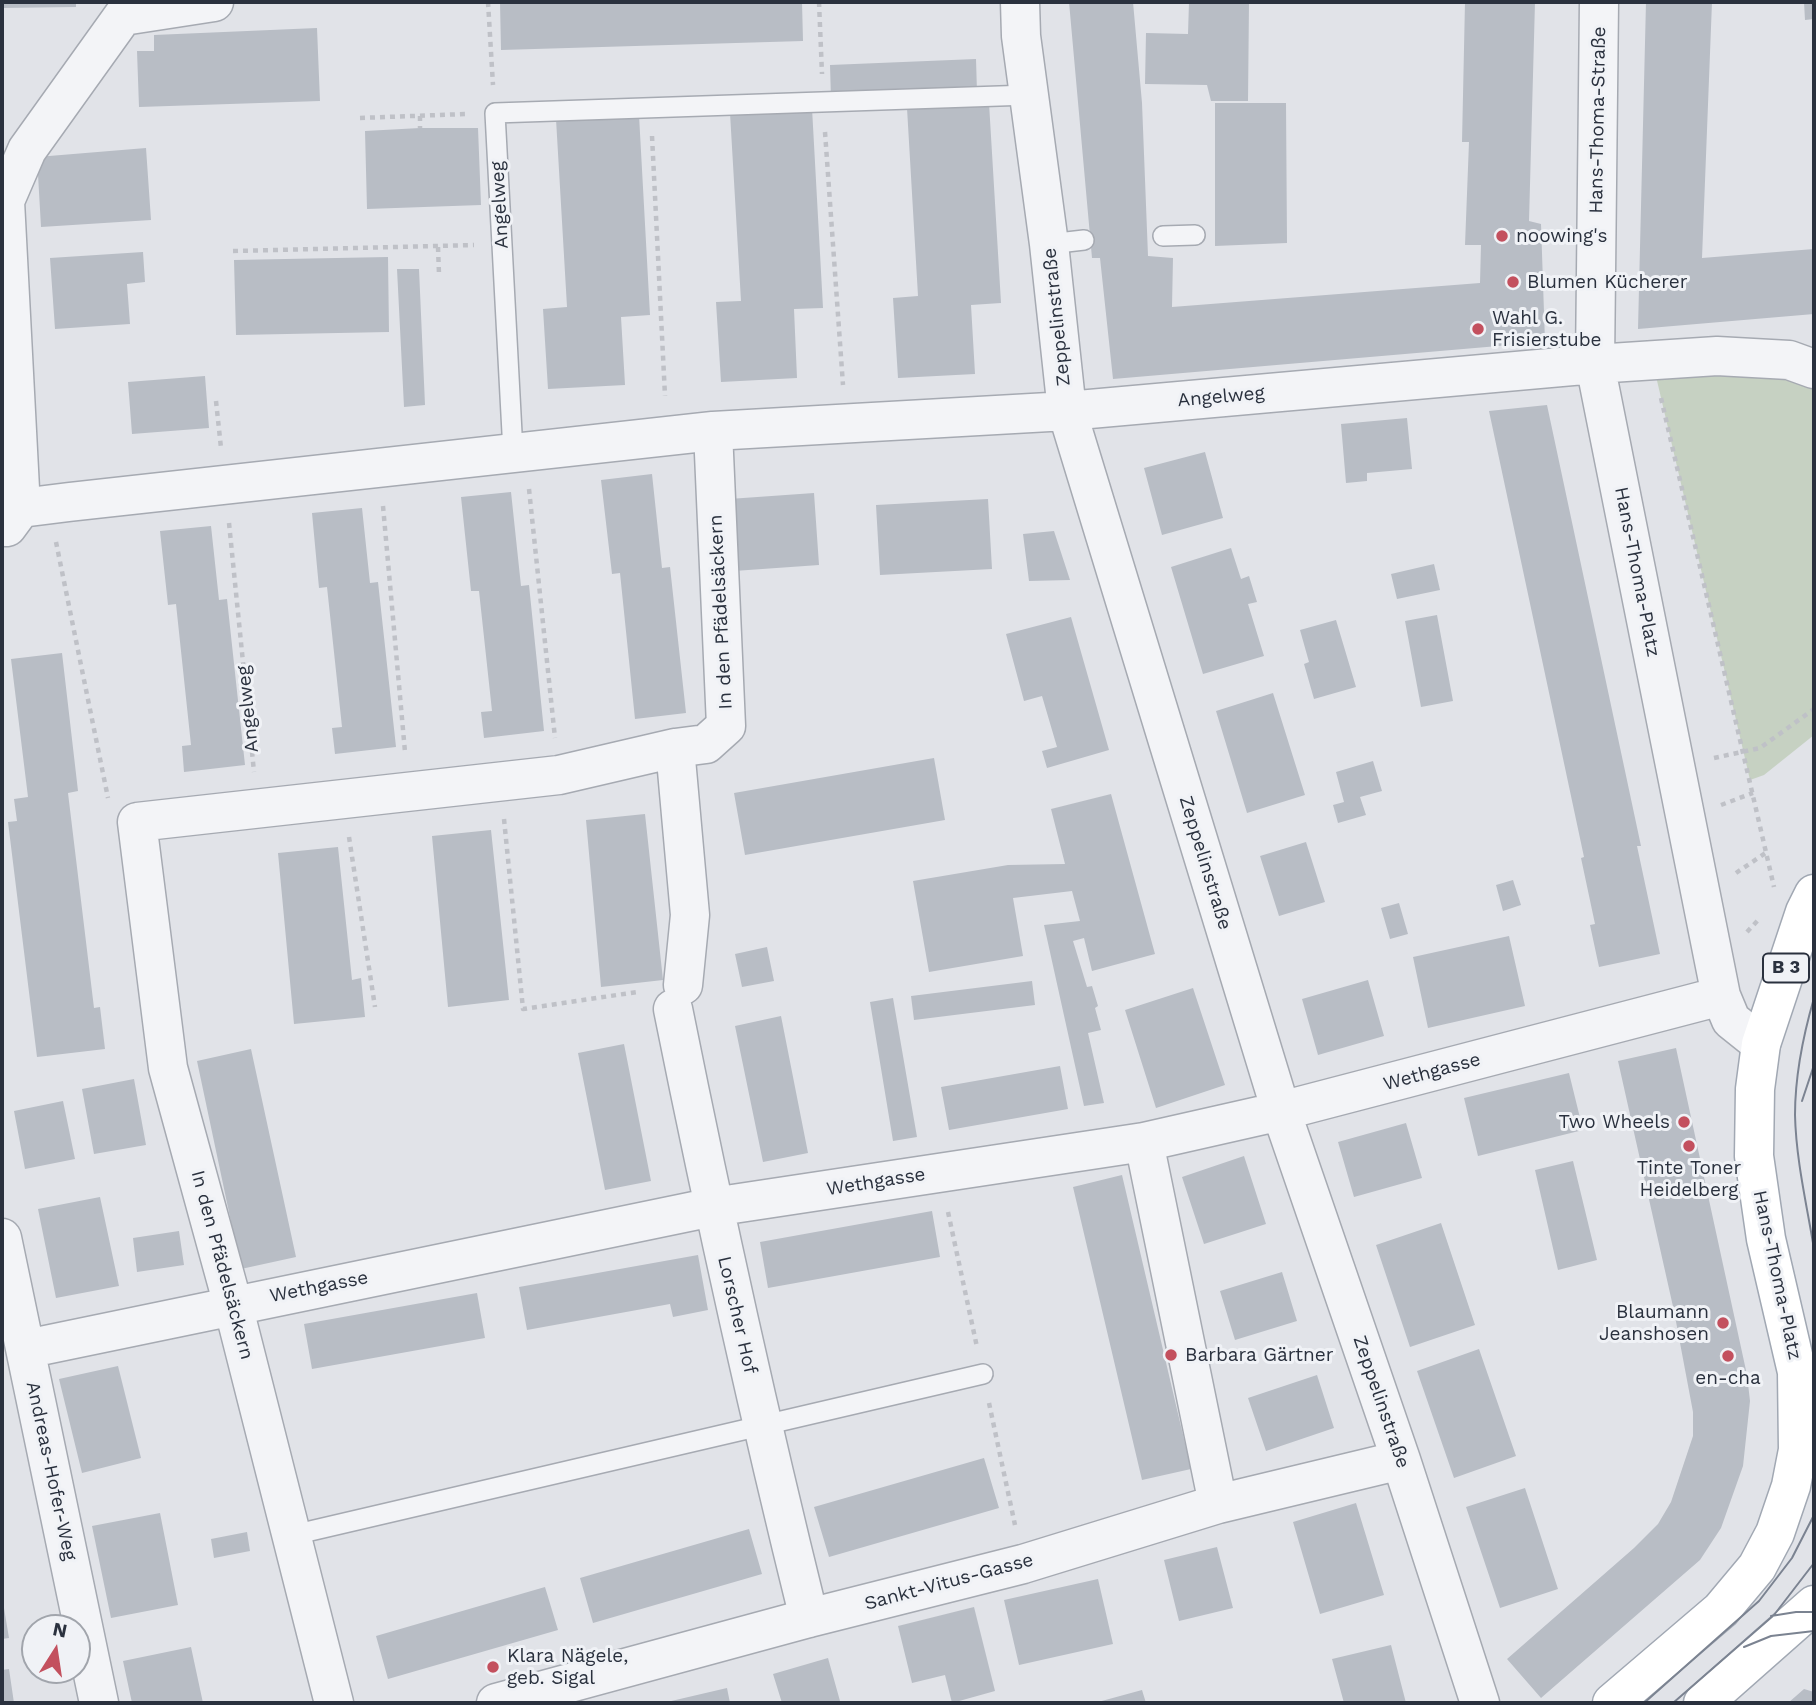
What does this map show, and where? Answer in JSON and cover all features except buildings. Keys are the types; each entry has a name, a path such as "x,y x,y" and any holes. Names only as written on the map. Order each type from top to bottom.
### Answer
{"main road":[{"name":"Hans-Thoma-Platz","path":"1612,1703 1721,1610 1757,1567 1775,1533 1791,1486 1798,1450 1797,1371 1766,1240 1754,1156 1755,1089 1761,1044 1805,912 1814,894"},
{"path":"1703,1703 1814,1605"}],"street":[{"path":"8,519 5,201 27,150 123,9 214,2"},
{"name":"Zeppelinstraße","path":"1020,2 1021,36 1029,95 1067,242 1067,411 1281,1111 1401,1460 1480,1703"},
{"name":"Hans-Thoma-Straße","path":"1595,364 1599,2"},
{"path":"1595,364 1717,356 1790,360 1814,369"},
{"name":"Angelweg","path":"8,519 69,502 667,435 1067,411 1595,364"},
{"name":"Hans-Thoma-Platz","path":"1595,364 1721,996"},
{"name":"In den Pfädelsäckern","path":"334,1703 233,1305 168,1068 137,822 559,775 675,748 706,744 726,726 713,431"},
{"name":"Lorscher Hof","path":"675,748 690,915 678,997 713,1207 761,1424 809,1618"},
{"path":"1721,996 1731,1020 1761,1044"},
{"name":"Wethgasse","path":"26,1349 713,1207 1144,1142 1281,1111 1721,996"},
{"path":"1144,1142 1218,1504"},
{"name":"Andreas-Hofer-Weg","path":"2,1238 99,1703"},
{"name":"Sankt-Vitus-Gasse","path":"496,1703 809,1618 1023,1564 1218,1504 1401,1460"}],"lane":[{"path":"495,113 1029,95"},
{"name":"Angelweg","path":"495,113 502,245 519,451"},
{"path":"1163,236 1195,235"},
{"path":"293,1535 983,1374"}],"path":[{"path":"360,118 495,113 488,2"},
{"path":"818,2 846,424"},
{"path":"650,107 667,435"},
{"path":"420,116 420,128"},
{"path":"233,251 502,245"},
{"path":"438,246 439,274"},
{"path":"1653,361 1774,888"},
{"name":"Angelweg","path":"216,401 258,808"},
{"path":"519,451 559,775"},
{"path":"380,467 409,790"},
{"path":"69,502 55,536 110,806 137,822"},
{"path":"1675,764 1760,748 1814,709"},
{"path":"500,783 523,1009 678,997"},
{"path":"342,798 376,1007"},
{"path":"1740,939 1767,910"}],"green space":[{"path":"1709,365 1814,382 1814,735 1764,775 1750,780 1655,372"}],"tram line":[{"path":"1814,998 1800,1056 1795,1115 1800,1166 1814,1249"},
{"path":"1802,1101 1814,1065"},
{"path":"1644,1703 1759,1601 1792,1558 1814,1515"},
{"path":"1673,1703 1774,1615 1814,1563"},
{"path":"1771,1616 1814,1612"},
{"path":"1744,1647 1771,1636 1814,1631"}],"place":[{"name":"noowing's","path":"1502,236"},
{"name":"Blumen Kücherer","path":"1513,282"},
{"name":"Wahl G. Frisierstube","path":"1478,329"},
{"name":"Two Wheels","path":"1684,1122"},
{"name":"Tinte Toner Heidelberg","path":"1689,1146"},
{"name":"Blaumann Jeanshosen","path":"1723,1323"},
{"name":"Barbara Gärtner","path":"1171,1355"},
{"name":"en-cha","path":"1728,1356"},
{"name":"Klara Nägele, geb. Sigal","path":"493,1667"}]}
